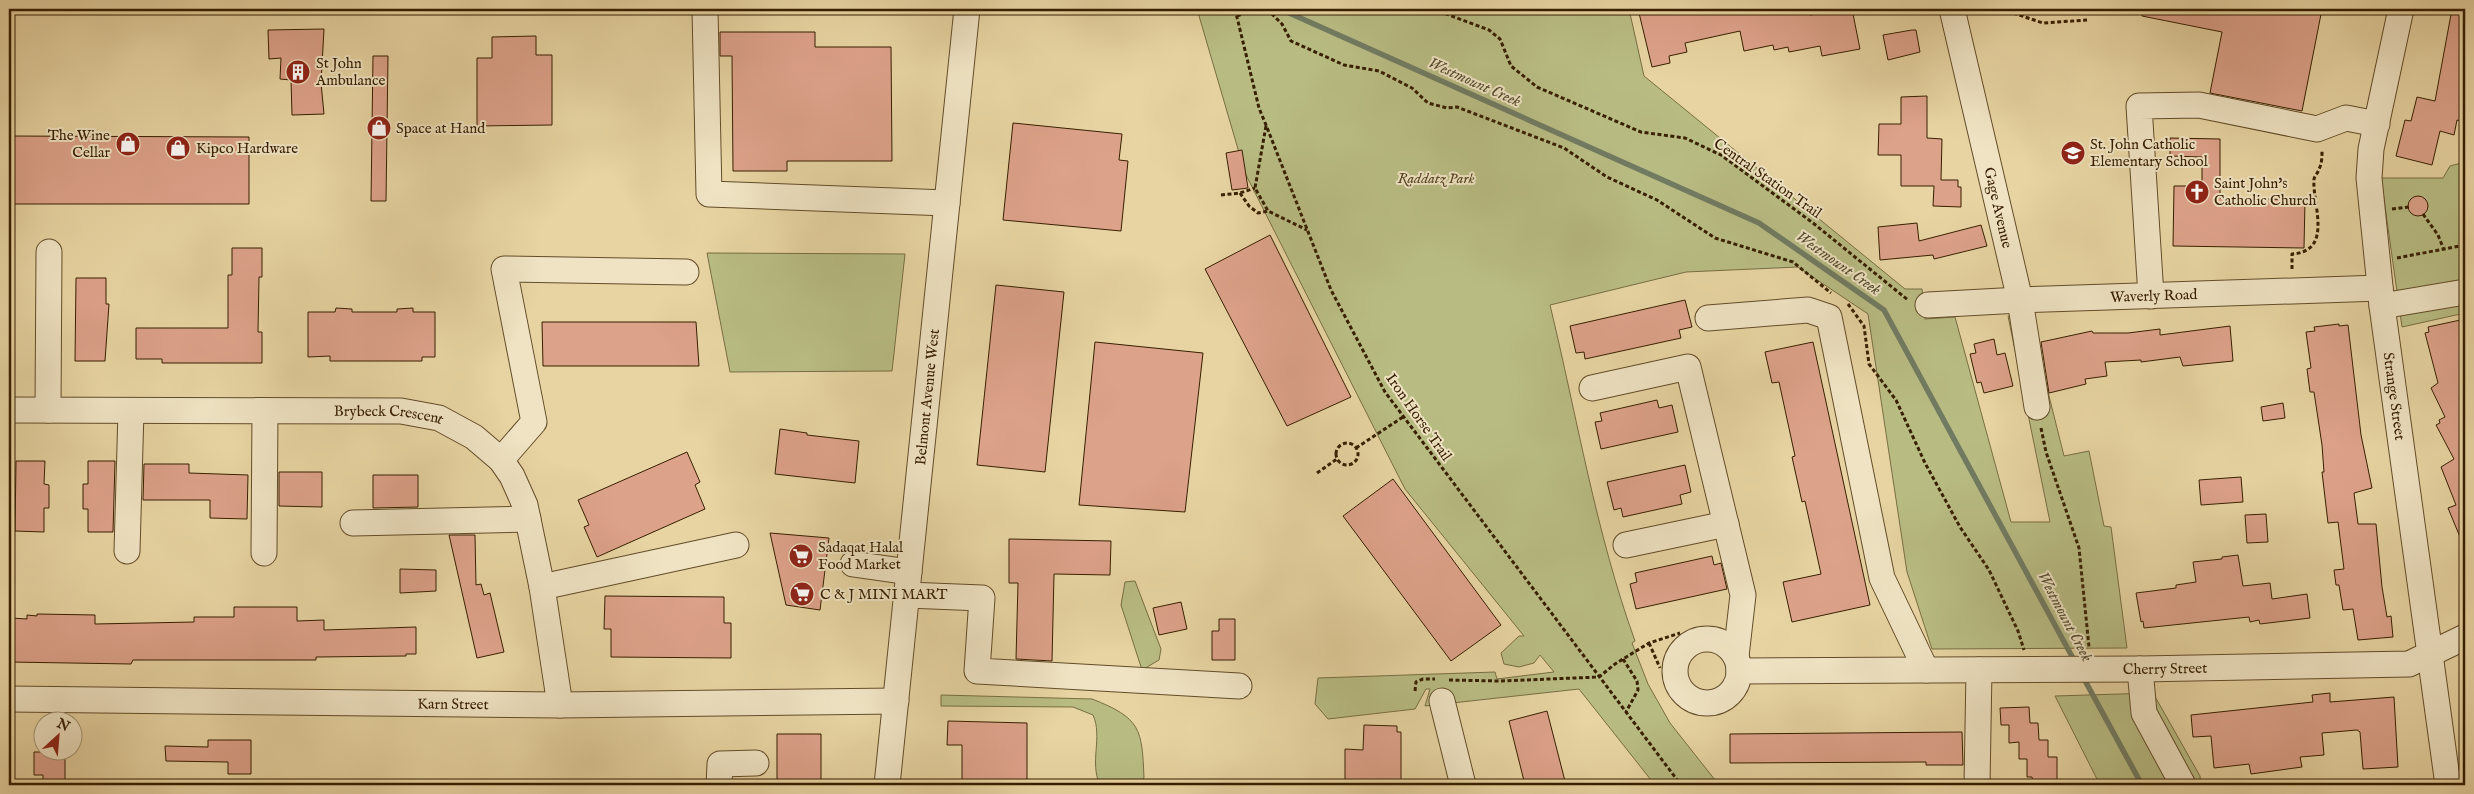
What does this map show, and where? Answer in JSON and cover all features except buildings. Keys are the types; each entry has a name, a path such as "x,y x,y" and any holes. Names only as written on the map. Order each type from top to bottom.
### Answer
{"street":[{"path":"705,9 709,194 947,203"},
{"name":"Belmont Avenue West","path":"887,785 967,9"},
{"name":"Gage Avenue","path":"1952,9 2020,300 2037,407"},
{"name":"Strange Street","path":"2401,9 2371,149 2369,178 2381,297 2448,785"},
{"path":"2151,296 2139,106 2199,105 2318,129 2346,118 2377,124"},
{"path":"48,410 49,252"},
{"path":"500,460 534,422 504,269 686,272"},
{"name":"Waverly Road","path":"1928,305 2151,296 2381,297 2465,292"},
{"path":"1708,318 1808,310 1828,317 1882,578 1926,670"},
{"path":"1592,388 1688,367 1726,524 1626,545"},
{"name":"Brybeck Crescent","path":"9,410 400,411 438,418 474,437 500,460 516,484 526,505 542,587 560,705"},
{"path":"126,551 131,411"},
{"path":"264,553 265,411"},
{"path":"354,523 528,519"},
{"name":"Cherry Street","path":"1726,524 1743,595 1738,664 1926,670 2056,670 2093,661 2140,669 2409,664 2465,637"},
{"path":"542,587 736,545"},
{"path":"853,564 908,583 982,598 977,671 1239,686"},
{"path":"2140,669 2144,713 2183,785"},
{"path":"1977,785 1979,670"},
{"name":"Karn Street","path":"9,699 560,705 896,701"},
{"path":"1442,701 1463,785"},
{"path":"719,785 720,764 756,763"}],"path":[{"name":"Iron Horse Trail","path":"1235,9 1259,108 1331,290 1384,392 1681,785"},
{"path":"1237,16 1257,9"},
{"path":"1267,9 1282,24 1291,41 1344,65 1379,71 1412,88 1428,103 1447,108 1457,107 1564,148 1599,172 1657,200 1715,238 1793,262 1834,295"},
{"name":"Central Station Trail","path":"1433,9 1489,30 1500,39 1511,66 1537,87 1642,132 1685,138 1720,155 1813,223 1907,300 1928,305"},
{"path":"2001,9 2042,22 2087,20"},
{"path":"1266,125 1255,188 1268,211 1308,230"},
{"path":"2292,277 2292,254 2307,249 2315,240 2319,228 2314,178 2320,168 2323,146"},
{"path":"1221,194 1240,193 1255,188"},
{"path":"1240,193 1249,206 1258,213 1268,211"},
{"path":"2389,209 2408,208"},
{"path":"2423,214 2438,235 2444,250"},
{"path":"2391,259 2465,245"},
{"path":"1842,300 1849,304 1864,326 1869,364 1896,400 1925,463 1960,527 1989,570 2018,631 2024,653"},
{"path":"2037,407 2046,452 2079,548 2087,612 2088,643 2093,661"},
{"path":"1356,448 1403,417"},
{"path":"1343,444 1350,444 1356,448 1357,458 1352,463 1342,464 1338,459 1337,448 1343,444"},
{"path":"1317,473 1338,459"},
{"path":"1415,691 1416,682 1423,679 1500,681 1598,677 1623,659 1649,644 1680,633"},
{"path":"1649,644 1660,668"},
{"path":"1623,659 1637,681 1638,690 1626,712"}],"green space":[{"name":"Raddatz Park","path":"1197,9 1629,9 1644,76 1905,289 1922,289 1925,319 1955,317 2011,522 2050,522 2008,316 2029,316 2064,456 2089,451 2104,526 2111,527 2127,648 1932,649 1907,572 1868,314 1798,267 1686,272 1550,305 1598,517 1621,600 1635,641 1632,643 1648,684 1670,723 1719,785 1655,785 1579,689 1425,706 1430,689 1426,689 1415,709 1328,719 1315,704 1318,678 1495,672 1497,679 1554,672 1540,655 1534,663 1519,667 1504,664 1501,653 1519,636 1524,636 1405,489 1245,173"},
{"path":"2465,162 2465,313 2402,327 2381,178 2443,178 2450,166"},
{"path":"707,253 905,254 892,371 730,372"},
{"path":"1135,581 1161,649 1159,660 1142,670 1121,605 1125,582"},
{"path":"2153,693 2200,776 2201,785 2100,785 2055,696"},
{"path":"941,695 1092,699 1121,712 1136,727 1142,748 1144,778 1136,785 1100,785 1096,767 1097,732 1093,715 1073,707 941,706"}],"waterway":[{"name":"Westmount Creek","path":"1287,12 1759,223 1884,310 2075,662"},
{"name":"Westmount Creek","path":"2083,677 2142,785"}],"place":[{"name":"St John Ambulance","path":"298,72"},
{"name":"Space at Hand","path":"379,128"},
{"name":"The Wine Cellar","path":"128,144"},
{"name":"Kipco Hardware","path":"178,148"},
{"name":"St. John Catholic Elementary School","path":"2073,153"},
{"name":"Saint John's Catholic Church","path":"2197,192"},
{"name":"Sadaqat Halal Food Market","path":"801,556"},
{"name":"C & J MINI MART","path":"802,594"}]}
